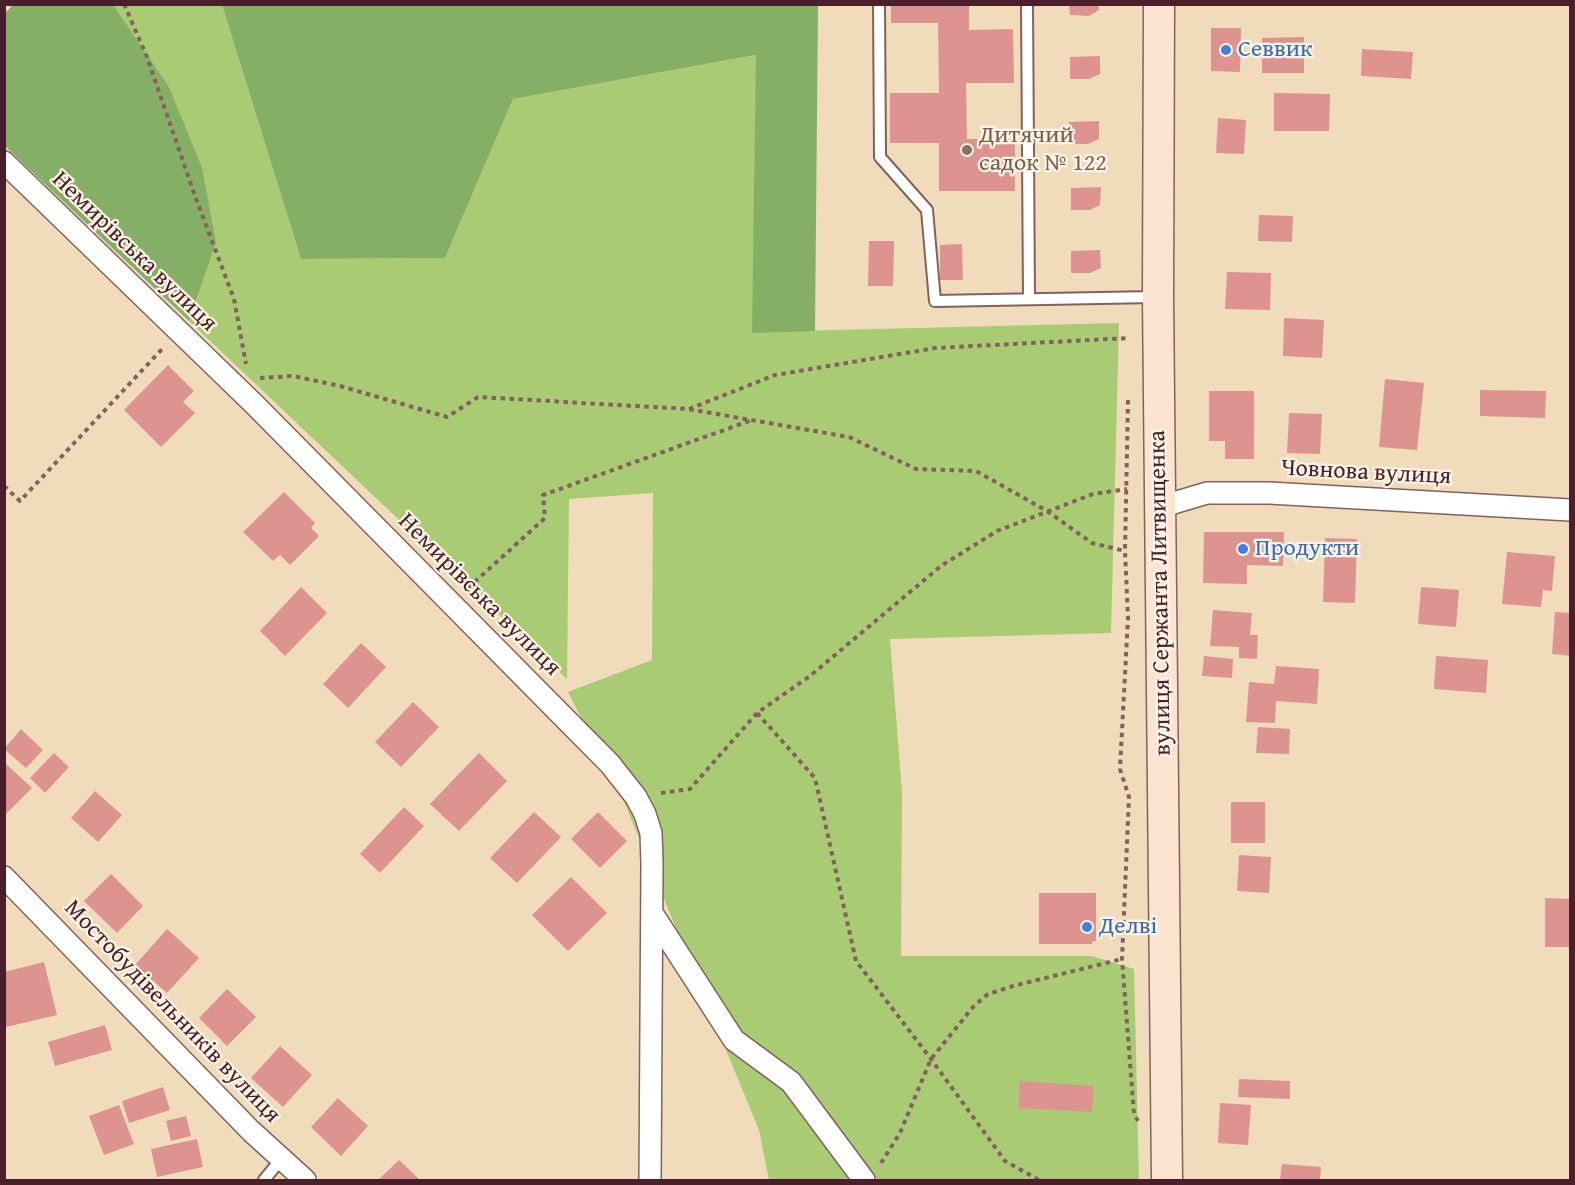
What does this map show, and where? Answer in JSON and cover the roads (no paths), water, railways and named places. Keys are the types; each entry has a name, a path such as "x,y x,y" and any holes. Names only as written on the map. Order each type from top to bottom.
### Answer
{"main road":[{"name":"вулиця Сержанта Литвищенка","path":"1159,4 1144,297 1160,507 1167,1180"}],"street":[{"name":"Немирівська вулиця","path":"4,162 254,404 610,764 636,797 651,833 650,1180"},
{"name":"Човнова вулиця","path":"1160,507 1207,493 1269,493 1570,510"},
{"name":"Мостобудівельників вулиця","path":"4,877 251,1131 305,1180"},
{"path":"652,913 734,1040 791,1082 869,1176"}],"lane":[{"path":"879,4 880,157 927,210 935,301 1144,297"},
{"path":"1027,4 1029,299"},
{"path":"264,1180 282,1158"}],"place":[{"name":"Севвик","path":"1226,50"},
{"name":"Дитячий садок № 122","path":"967,150"},
{"name":"Продукти","path":"1243,549"},
{"name":"Делві","path":"1087,927"}]}
